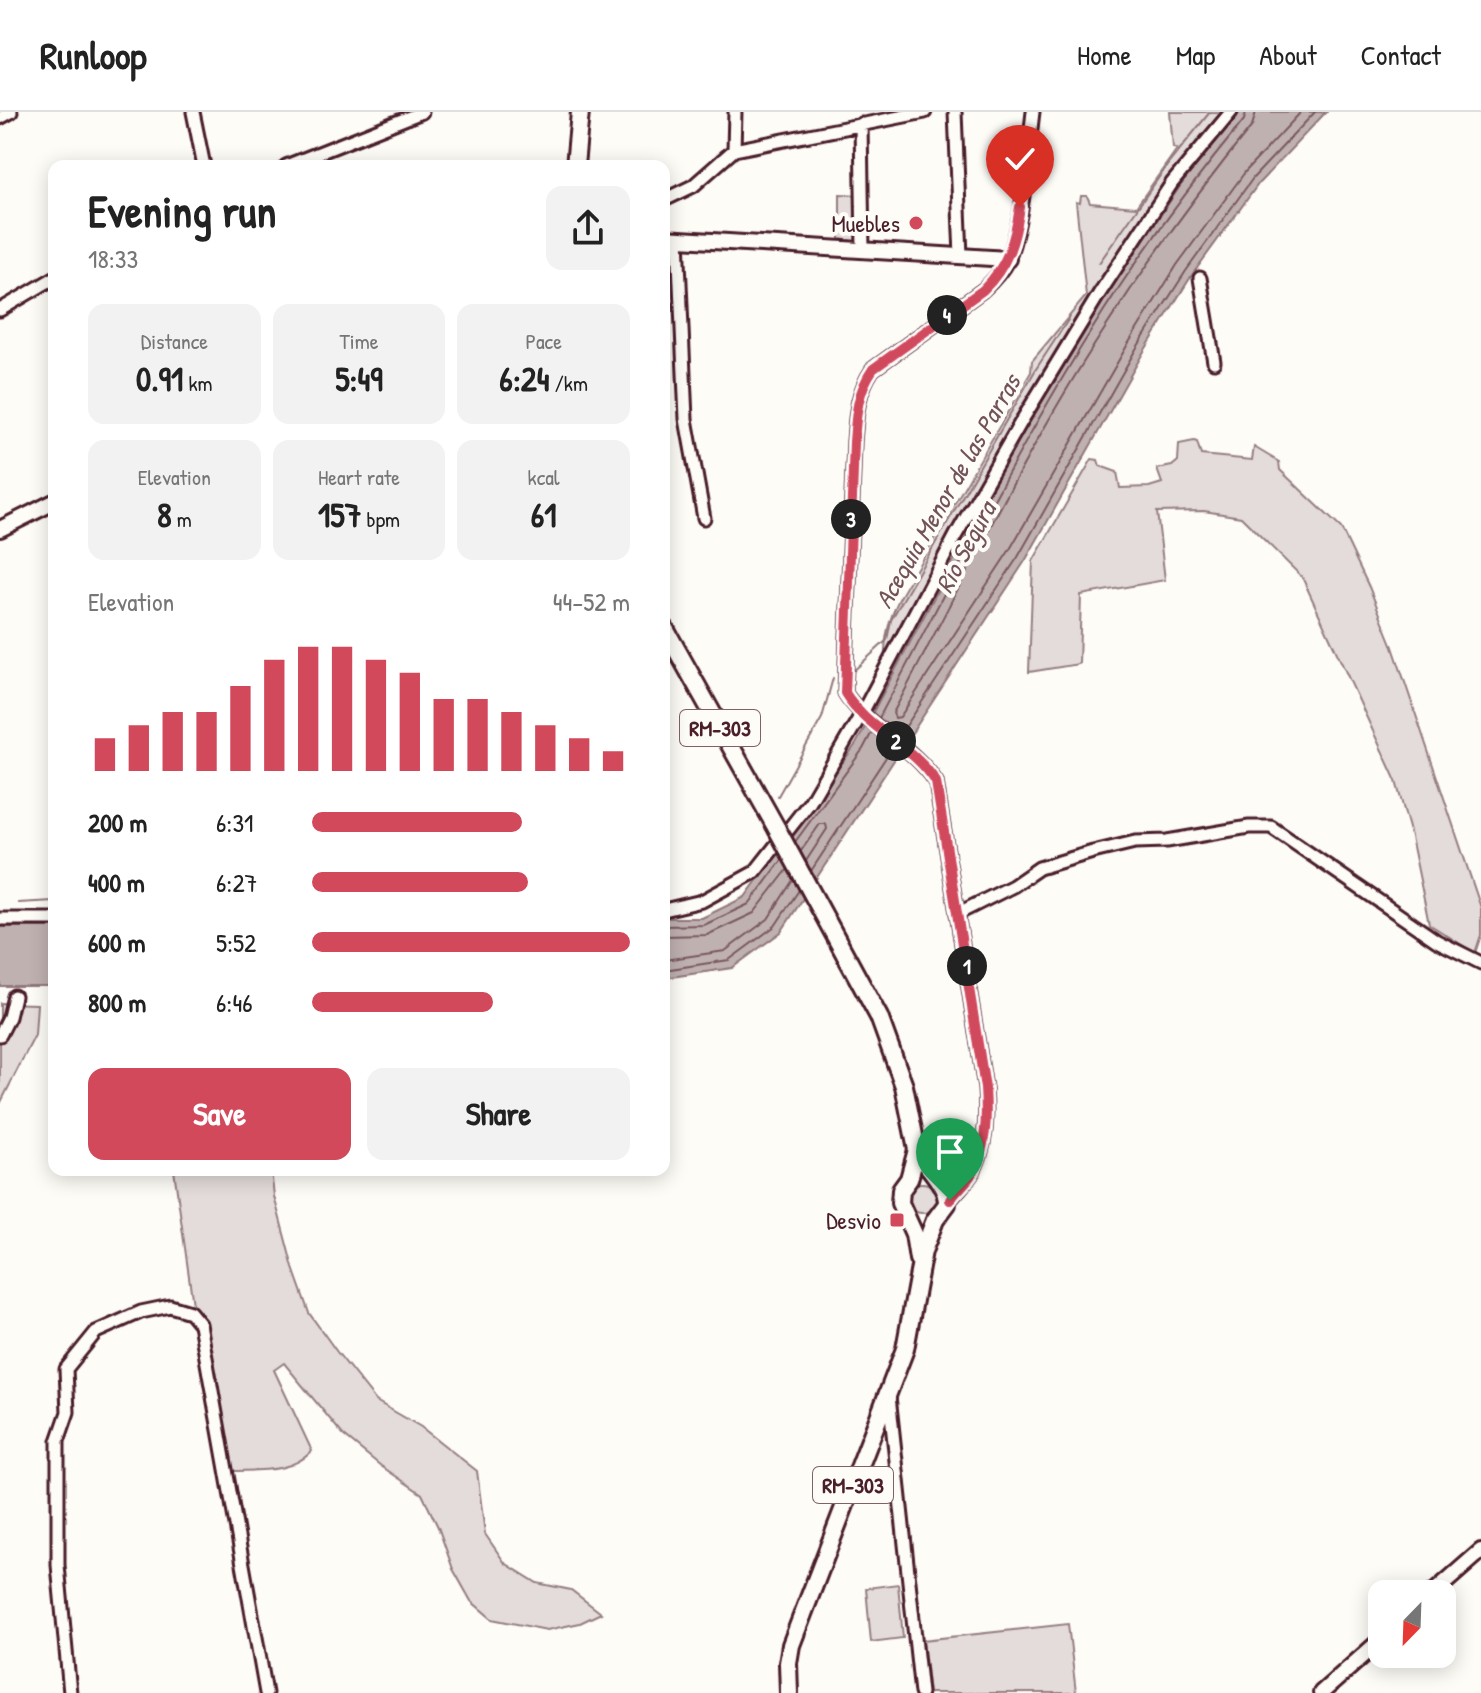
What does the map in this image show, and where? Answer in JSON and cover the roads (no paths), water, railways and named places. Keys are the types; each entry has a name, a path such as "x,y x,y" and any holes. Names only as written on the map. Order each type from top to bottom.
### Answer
{"highway":[{"path":"576,160 580,113"},
{"name":"RM-303","path":"670,638 865,988 884,1028 904,1086 917,1150 946,1192 947,1204 935,1220 923,1251 905,1349 791,1645 789,1693"},
{"name":"RM-303","path":"917,1150 909,1179 899,1196 918,1252 918,1276"},
{"path":"909,1179 921,1175 937,1180"},
{"path":"907,1216 921,1223 935,1220"}],"main road":[{"path":"671,238 1008,259"},
{"path":"0,529 48,505"},
{"path":"1448,1580 1481,1551"},
{"path":"1321,1693 1368,1651"}],"street":[{"path":"0,118 11,112"},
{"path":"193,112 203,160"},
{"path":"301,160 422,112"},
{"path":"734,150 735,112"},
{"path":"670,197 693,186 734,150 925,112"},
{"path":"955,112 961,256"},
{"path":"947,1204 966,1182 982,1147 987,1111 963,937 936,782 926,766 862,713 845,693 857,404 873,369 998,276 1008,259 1018,219 1033,112"},
{"path":"670,909 702,901 755,872 810,802 862,713 956,535 1099,294 1172,183 1231,112"},
{"path":"861,124 863,250"},
{"path":"671,238 686,419 704,518"},
{"path":"1200,278 1214,362"},
{"path":"0,310 48,282"},
{"path":"957,914 1013,886 1039,868 1093,852 1135,842 1167,841 1249,827 1271,827 1437,941 1481,963"},
{"path":"0,919 48,919"},
{"path":"0,1035 14,996"},
{"path":"937,1180 959,1184 966,1182"},
{"path":"70,1693 58,1565 58,1441 68,1412 66,1369 96,1332 141,1312 170,1306 190,1312 200,1324 266,1693"},
{"path":"889,1391 921,1693"}],"water":[{"name":"Río Segura","path":"1240,112 1326,112 1259,183 1192,275 1143,353 1025,561 781,932 732,968 670,977 670,918 702,918 745,897 856,744 1007,460 1085,326 1183,182"},
{"path":"0,927 48,927 48,986 0,986"}],"waterway":[{"name":"Acequia Menor de las Parras","path":"1099,263 1169,163 1210,112"},
{"name":"Acequia Menor de las Parras","path":"850,674 887,640 891,620 1036,369 1070,317"},
{"name":"Acequia Menor de las Parras","path":"778,796 822,718 833,678"},
{"name":"Acequia Menor de las Parras","path":"18,903 48,901"}],"place":[{"name":"Muebles","path":"916,223"},
{"name":"Desvio","path":"897,1220"}]}
